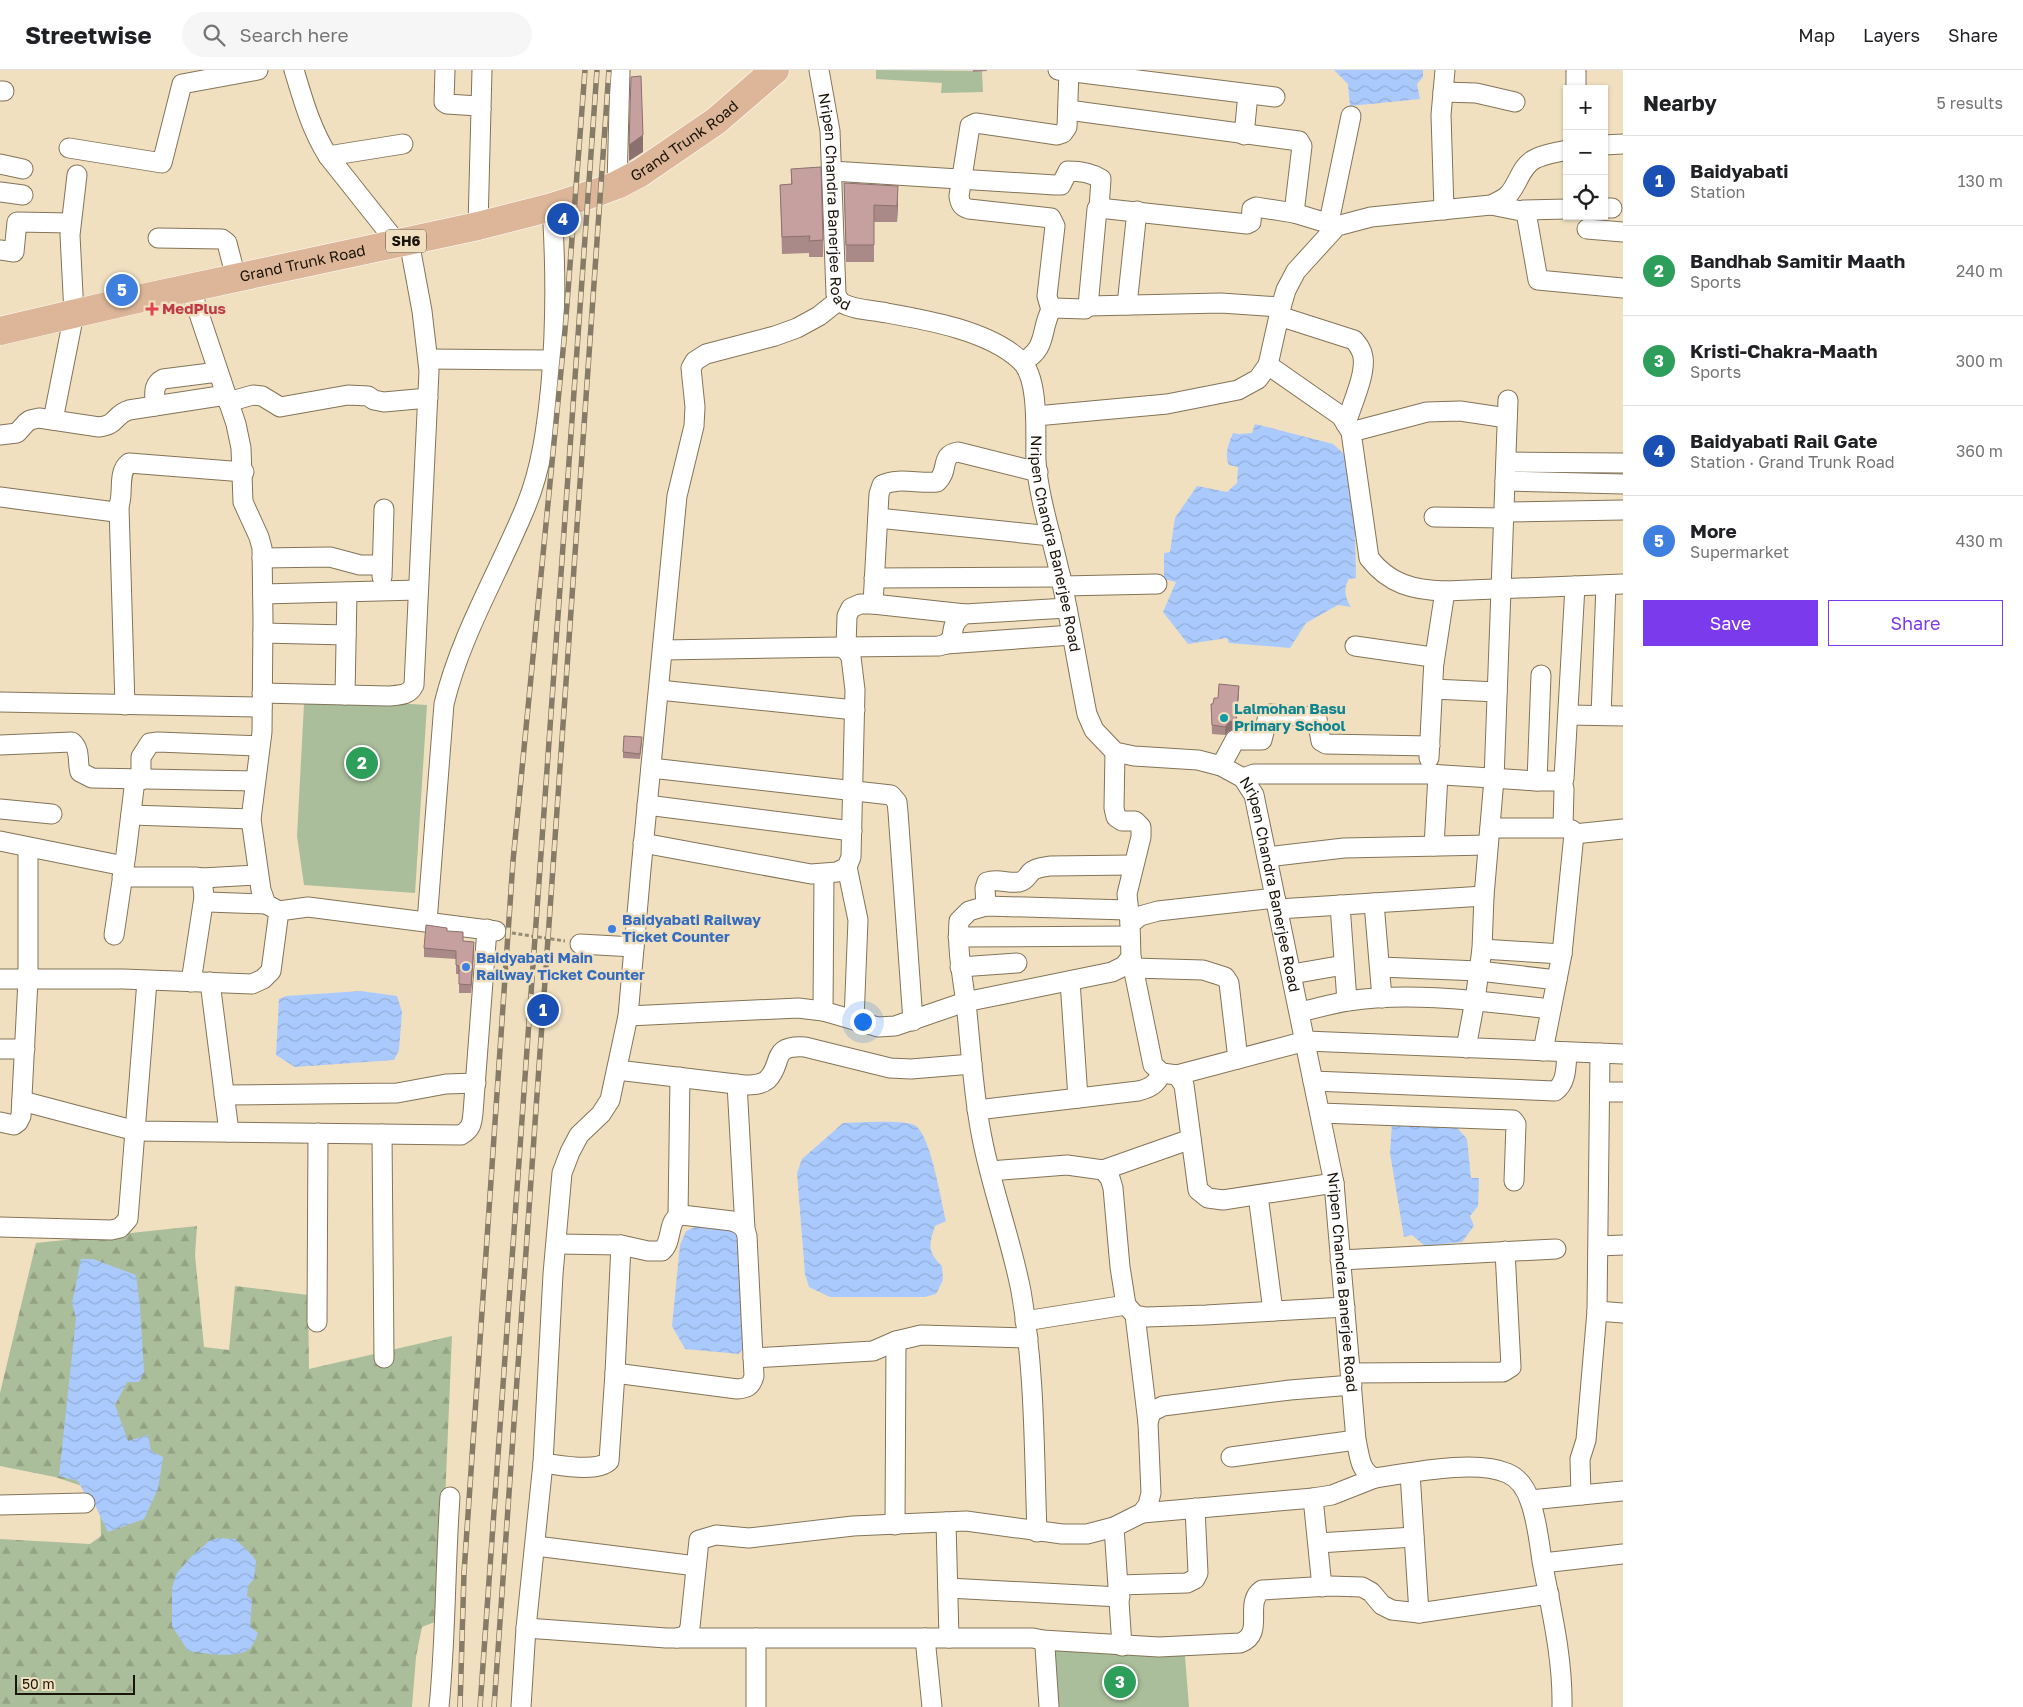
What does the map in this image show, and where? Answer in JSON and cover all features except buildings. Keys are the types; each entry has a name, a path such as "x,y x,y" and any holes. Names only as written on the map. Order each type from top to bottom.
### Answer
{"main road":[{"name":"Grand Trunk Road","path":"0,331 478,226 552,207 617,185 640,172 716,121 775,70"}],"street":[{"path":"69,148 162,164 182,84 258,70"},
{"path":"0,702 126,704 262,700 345,695 388,696 404,695 412,690 414,685 428,398 428,359 422,311 403,242 328,156 318,140 311,123 294,70"},
{"path":"445,70 444,102 447,104 478,106 481,109"},
{"path":"478,226 482,70"},
{"path":"617,185 620,70"},
{"name":"Nripen Chandra Banerjee Road","path":"819,70 830,123 836,294 839,300 842,303 861,308 959,329 1006,349 1022,362 1032,390 1036,416 1038,472 1062,582 1087,714 1094,730 1115,752 1134,756 1198,760 1222,766 1243,778 1254,795 1334,1183 1356,1440 1361,1464 1367,1474 1375,1478"},
{"path":"1444,210 1441,115 1446,70"},
{"path":"1576,70 1576,85"},
{"path":"1022,362 1029,359 1041,345 1051,310 1047,296 1054,221 1051,218 964,208 960,203 961,178 970,126 976,123 1057,135 1062,133 1067,127 1068,110 1063,71 1275,97"},
{"path":"1443,92 1476,94 1514,102"},
{"path":"1244,134 1248,94"},
{"path":"1068,110 1301,142 1294,213"},
{"path":"1036,416 1167,404 1238,390 1258,379 1268,366 1286,290 1296,271 1333,224 1351,116"},
{"path":"328,156 403,144"},
{"path":"1608,145 1623,144"},
{"path":"1491,205 1509,194 1523,170 1532,161 1563,151"},
{"path":"0,164 23,169"},
{"path":"832,171 1055,185 1061,185 1068,171 1096,176 1100,179 1099,208 1097,209 1088,306"},
{"path":"53,420 74,314 71,223 77,175"},
{"path":"0,192 23,195"},
{"path":"1099,208 1247,224 1251,222 1253,208 1294,213 1333,224 1371,217 1491,205 1523,210 1563,209"},
{"path":"427,922 444,704 451,674 526,506 544,439 553,360 556,293 552,207"},
{"path":"1523,210 1527,215 1538,280 1623,288"},
{"path":"1128,305 1137,211"},
{"path":"0,250 14,252 17,222 71,223"},
{"path":"1587,228 1623,232"},
{"path":"158,238 217,237 222,239 227,243 236,278"},
{"path":"0,979 252,984 263,979 271,971 273,907 261,890 251,819 260,746 262,700 263,594 260,537 245,510 241,448 227,399 190,288"},
{"path":"521,1707 526,1628 536,1546 543,1463 553,1274 562,1173 579,1135 601,1114 610,1100 628,1016 643,843 678,496 694,426 695,407 691,368 695,361 706,354 775,336 797,328 819,316 839,300"},
{"path":"1051,310 1054,308 1085,309 1088,306 1221,303 1280,311 1354,340 1361,348 1364,357 1348,428"},
{"path":"428,359 553,360"},
{"path":"1268,366 1341,416 1348,428 1369,558 1378,570 1396,582 1420,590 1445,591 1614,585 1601,715"},
{"path":"155,406 154,388 163,379 218,372"},
{"path":"0,435 18,433 30,420 53,420 99,427 113,424 123,412 155,406 253,396 262,396 280,407 348,395 368,396 374,400 384,402 428,398"},
{"path":"1348,428 1427,412 1508,409 1494,779 1484,896 1482,949 1466,1048"},
{"path":"873,604 882,485 896,481 936,482 942,477 946,458 952,453 958,452 1038,472"},
{"path":"1506,462 1623,463"},
{"path":"126,704 119,507 125,466 129,463 244,472"},
{"path":"1505,481 1623,484"},
{"path":"0,497 115,512 119,507"},
{"path":"381,591 384,509"},
{"path":"1434,517 1623,510"},
{"path":"878,518 1051,536"},
{"path":"262,558 330,557 360,565 382,566"},
{"path":"874,578 1156,584"},
{"path":"1543,1051 1562,954 1569,831 1562,781 1564,779 1575,586"},
{"path":"263,594 418,590"},
{"path":"1434,846 1433,775 1430,746 1432,688 1445,591"},
{"path":"345,695 347,592"},
{"path":"843,647 847,616 851,608 860,604 965,614 1067,608"},
{"path":"946,644 952,638 953,626 957,619 965,614"},
{"path":"263,633 346,635"},
{"path":"663,650 939,646 1072,635"},
{"path":"1355,646 1432,658 1434,663"},
{"path":"843,647 851,656 855,690 851,791 851,857 847,867 857,907 858,920 854,1020"},
{"path":"1537,782 1541,675"},
{"path":"1432,688 1498,692"},
{"path":"659,690 855,710"},
{"path":"1222,766 1235,740 1262,740 1270,714 1318,719 1321,741 1326,744 1430,746"},
{"path":"1568,715 1623,716"},
{"path":"0,745 72,742 78,752 80,772 84,776 92,778 255,781"},
{"path":"114,935 141,757 150,743 260,746"},
{"path":"1115,752 1114,808 1116,816 1122,821 1136,821 1141,827 1141,837 1128,887 1132,963 1153,1066 1170,1074 1184,1084 1198,1190 1208,1198 1223,1200 1334,1183"},
{"path":"651,768 891,795 897,802 913,1021"},
{"path":"1243,778 1254,774 1433,775 1537,782 1562,781"},
{"path":"647,805 852,831"},
{"path":"0,809 52,814"},
{"path":"131,815 251,819"},
{"path":"1267,857 1336,848 1434,846 1489,837 1623,829"},
{"path":"0,841 123,872 203,888 258,875"},
{"path":"643,843 811,874 824,875 847,867"},
{"path":"0,1122 14,1124 18,1122 21,1116 28,980 28,847"},
{"path":"986,906 985,888 987,882 993,880 1019,882 1024,880 1031,871 1050,866 1133,865"},
{"path":"823,1011 824,875"},
{"path":"22,1101 136,1131 461,1135 472,1126 491,930 308,907 273,907 208,902 203,888"},
{"path":"190,982 203,888"},
{"path":"958,937 1017,937 1129,923 1140,916 1158,911 1277,903 1340,905 1484,896"},
{"path":"1374,903 1382,998"},
{"path":"1340,905 1347,1001"},
{"path":"1037,1532 1031,1366 1020,1290 1004,1219 990,1171 977,1110 960,967 959,920 968,911 986,906 1129,923"},
{"path":"1016,992 1017,937"},
{"path":"580,944 634,947"},
{"path":"1482,949 1562,954"},
{"path":"960,967 1017,963"},
{"path":"628,1016 798,1008 823,1011 878,1027 895,1026 965,1002 1112,972 1132,963 1203,970 1226,976 1229,983 1238,1059"},
{"path":"1292,974 1344,965"},
{"path":"1380,967 1479,971 1557,980"},
{"path":"0,1227 111,1230 120,1228 128,1219 147,981"},
{"path":"1070,981 1078,1098"},
{"path":"210,982 229,1132"},
{"path":"1300,1012 1347,1001 1382,998 1475,1000 1551,1009"},
{"path":"977,1110 1148,1088 1170,1074 1306,1042 1623,1054"},
{"path":"617,1070 757,1085 766,1081 772,1074 778,1056 785,1049 795,1046 890,1068 911,1069 972,1064"},
{"path":"0,1049 25,1049"},
{"path":"1313,1081 1555,1091 1561,1087 1564,1081 1567,1052"},
{"path":"1580,1495 1580,1459 1586,1440 1597,1311 1600,1054"},
{"path":"557,1244 620,1245 648,1251 662,1251 667,1246 672,1224 678,1216 680,1077"},
{"path":"224,1095 397,1094 446,1084 476,1083"},
{"path":"616,1373 737,1390 747,1388 752,1384 753,1358 747,1236 737,1084"},
{"path":"1600,1092 1623,1092"},
{"path":"1320,1113 1513,1120 1516,1124 1514,1181"},
{"path":"317,1322 318,1133"},
{"path":"382,1134 384,1358"},
{"path":"990,1171 1066,1165 1103,1170 1191,1139"},
{"path":"1103,1170 1110,1178 1113,1188 1120,1267 1130,1310 1148,1423 1151,1492 1148,1505 1142,1513"},
{"path":"1258,1195 1273,1311"},
{"path":"678,1216 732,1221 739,1223 745,1228"},
{"path":"543,1463 595,1468 604,1466 609,1461 616,1373 620,1245"},
{"path":"1599,1246 1623,1245"},
{"path":"1340,1260 1556,1249"},
{"path":"1148,1423 1151,1412 1164,1406 1290,1390 1351,1379 1503,1372 1509,1370 1511,1367 1505,1252"},
{"path":"753,1358 873,1351 896,1341 921,1335 1026,1330 1130,1310 1163,1317 1345,1307"},
{"path":"1597,1311 1623,1312"},
{"path":"895,1525 896,1341"},
{"path":"1232,1457 1356,1440"},
{"path":"677,1638 687,1635 690,1627 699,1540 707,1536 749,1538 853,1526 946,1522 982,1522 1037,1532 1087,1534 1114,1527 1142,1513 1313,1498 1332,1494 1375,1478 1469,1468 1506,1472 1519,1480 1530,1500 1556,1633 1562,1707"},
{"path":"1410,1473 1419,1613"},
{"path":"1530,1500 1623,1491"},
{"path":"439,1707 443,1662 450,1497"},
{"path":"1313,1498 1322,1587"},
{"path":"0,1505 85,1503"},
{"path":"948,1588 1119,1591 1187,1583 1195,1579 1198,1573 1195,1508"},
{"path":"946,1522 949,1638"},
{"path":"1114,1527 1122,1646"},
{"path":"1318,1543 1414,1537"},
{"path":"536,1546 696,1566"},
{"path":"1543,1562 1623,1554"},
{"path":"526,1628 608,1635 677,1638 1033,1638 1122,1646 1179,1646 1240,1643 1247,1640 1253,1634 1255,1598 1262,1590 1362,1587 1371,1592 1382,1605 1392,1610 1419,1613 1549,1594"},
{"path":"756,1638 756,1707"},
{"path":"925,1638 932,1707"},
{"path":"1042,1640 1046,1655 1049,1707"}],"path":[{"path":"491,930 580,944"}],"green space":[{"path":"876,70 982,71 983,92 941,93 942,83 876,79"},
{"path":"312,698 427,705 415,893 304,885 297,836 304,704"},
{"path":"197,1226 195,1255 204,1347 229,1350 235,1286 308,1295 309,1369 452,1336 440,1620 422,1627 416,1657 412,1707 0,1707 0,1539 90,1544 101,1536 100,1502 88,1488 55,1477 0,1466 0,1393 36,1243"},
{"path":"1050,1650 1185,1656 1189,1707 1054,1707"}],"water":[{"path":"1334,70 1423,70 1423,77 1417,84 1420,99 1350,106 1348,84"},
{"path":"1255,424 1333,444 1343,453 1354,487 1356,578 1349,579 1345,589 1347,600 1351,607 1338,605 1306,623 1290,648 1229,643 1227,638 1188,644 1163,612 1176,582 1164,579 1164,553 1170,552 1175,518 1197,486 1227,492 1237,483 1238,467 1229,465 1228,461 1229,445 1233,433 1252,433"},
{"path":"361,991 397,996 402,1012 399,1050 394,1060 295,1067 276,1055 279,999 286,996"},
{"path":"1452,1122 1467,1139 1471,1178 1479,1178 1478,1206 1470,1216 1474,1226 1462,1242 1425,1246 1412,1235 1404,1237 1390,1153 1392,1123"},
{"path":"843,1123 902,1123 916,1126 921,1132 931,1156 946,1221 935,1226 931,1238 932,1252 942,1266 943,1280 936,1294 925,1297 830,1297 809,1287 805,1274 797,1173 802,1159"},
{"path":"708,1221 730,1230 743,1240 748,1340 739,1354 685,1349 672,1326 680,1245 686,1231"},
{"path":"81,1259 93,1259 136,1275 144,1372 139,1382 127,1382 115,1405 128,1441 148,1435 151,1451 163,1457 158,1489 144,1519 108,1532 94,1503 85,1494 78,1481 59,1476 76,1318 72,1303"},
{"path":"218,1538 235,1539 256,1561 254,1579 248,1586 247,1596 252,1600 250,1626 258,1633 253,1644 242,1653 218,1655 188,1651 172,1626 172,1588 177,1573 209,1541"}],"railway":[{"path":"460,1707 464,1573 513,861 565,330 585,70"},
{"path":"480,1707 597,70"},
{"path":"494,1707 609,70"}],"place":[{"name":"Baidyabati Rail Gate","path":"563,219"},
{"name":"More","path":"122,290"},
{"name":"MedPlus","path":"152,309"},
{"name":"Lalmohan Basu Primary School","path":"1224,718"},
{"name":"Bandhab Samitir Maath","path":"362,763"},
{"name":"Baidyabati Railway Ticket Counter","path":"612,929"},
{"name":"Baidyabati Main Railway Ticket Counter","path":"466,967"},
{"name":"Baidyabati","path":"543,1010"},
{"name":"Kristi-Chakra-Maath","path":"1120,1682"}]}
